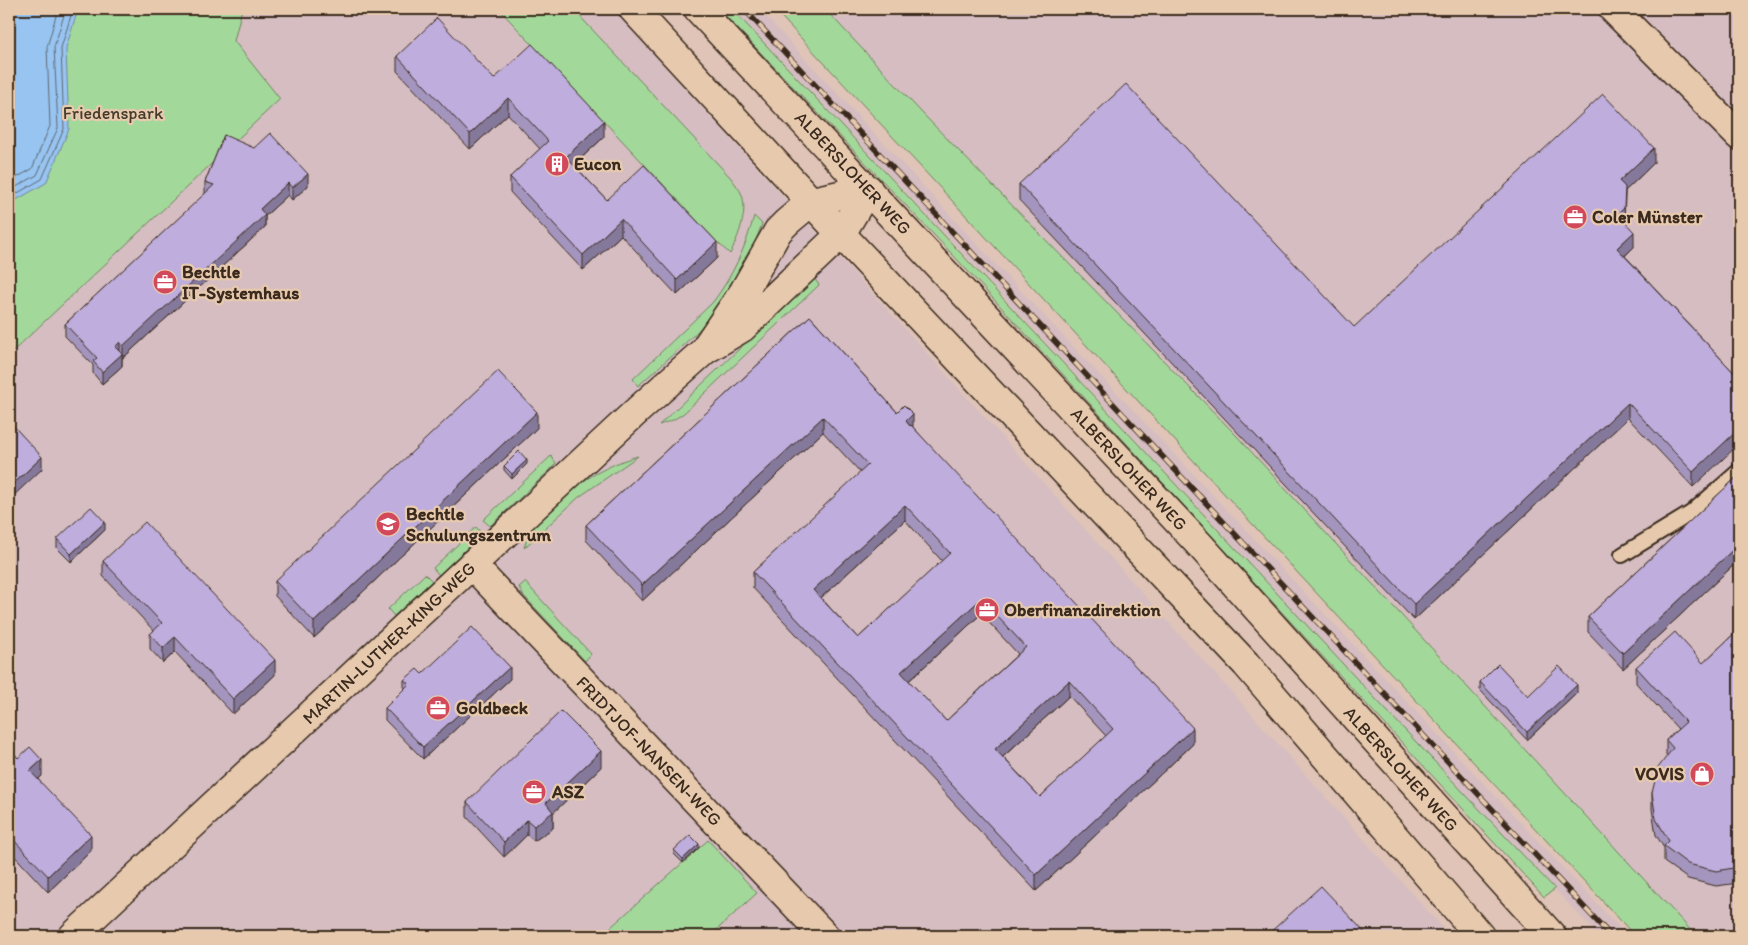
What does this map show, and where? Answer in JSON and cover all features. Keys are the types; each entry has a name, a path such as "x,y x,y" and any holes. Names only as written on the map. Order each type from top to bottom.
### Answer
{"main road":[{"path":"633,9 841,234 1246,664 1480,936"},
{"name":"ALBERSLOHER WEG","path":"698,9 1199,544 1552,936"},
{"path":"1613,9 1739,136"},
{"name":"MARTIN-LUTHER-KING-WEG","path":"73,936 704,350 744,291 778,231 812,201 868,189"},
{"name":"MARTIN-LUTHER-KING-WEG","path":"704,350 742,328 841,234 868,189"},
{"name":"FRIDTJOF-NANSEN-WEG","path":"473,566 825,936"}],"lane":[{"path":"1622,555 1691,513 1739,471"}],"shaded area":[{"path":"9,9 612,9 925,351 1450,936 9,936"},
{"path":"732,9 759,9 972,239 1627,936 1599,936 1419,746 959,249"},
{"path":"825,9 1739,9 1739,936 1696,936 1234,433 922,113"}],"green space":[{"name":"Friedenspark","path":"9,9 242,9 234,41 280,99 9,355"},
{"path":"499,9 573,9 731,178 740,191 744,202 743,218 730,254 717,242"},
{"path":"719,9 732,9 1348,670 1555,889 1544,897 953,255"},
{"path":"774,9 825,9 922,113 1234,433 1696,936 1635,936"},
{"path":"754,216 762,224 746,264 731,292 695,334 638,386 633,379 713,302 720,292 738,261"},
{"path":"814,278 819,285 684,413 673,420 659,425"},
{"path":"551,456 556,463 551,469 490,526 483,520"},
{"path":"638,456 579,497 524,548 530,532 541,517 570,490 587,478 605,469"},
{"path":"476,527 482,534 439,575 433,568"},
{"path":"425,574 432,581 394,616 388,609"},
{"path":"525,582 591,654 585,661 523,595 519,587"},
{"path":"708,840 757,893 710,936 601,936"}],"water":[{"path":"9,9 78,9 66,48 69,129 46,183 9,204"}],"building":[{"name":"Eucon","path":"437,18 494,79 532,44 604,121 566,157 607,200 644,165 717,242 677,280 621,219 583,255 510,177 548,141 508,98 470,134 397,56"},
{"path":"1126,84 1354,327 1603,94 1654,148 1619,181 1625,187 1624,208 1618,214 1634,232 1617,248 1739,378 1739,429 1693,472 1628,403 1414,604 1019,184"},
{"name":"Bechtle IT-Systemhaus","path":"270,133 308,174 292,188 288,183 260,209 265,215 123,346 120,342 115,347 122,354 102,372 93,361 97,358 65,324 214,185 205,182 224,135 254,148"},
{"name":"Oberfinanzdirektion","path":"810,316 897,412 904,405 913,414 906,421 910,426 1193,728 1036,875 753,572 868,465 823,417 642,585 586,525","holes":["905,505 950,553 858,638 813,590","981,599 1026,647 946,721 901,672","1069,681 1113,729 1040,797 995,749"]},
{"path":"498,371 537,412 314,622 275,581"},
{"path":"9,421 42,457 9,488"},
{"path":"519,451 527,460 512,474 504,466"},
{"path":"1739,475 1739,544 1623,653 1588,617"},
{"path":"91,507 105,522 71,554 57,539"},
{"path":"145,522 275,660 233,699 175,637 163,648 150,634 162,623 103,561"},
{"name":"Goldbeck","path":"472,627 510,667 423,747 385,708 409,684 404,680 417,669 422,674"},
{"name":"VOVIS","path":"1739,629 1739,867 1716,871 1688,864 1664,846 1669,841 1656,819 1652,793 1658,768 1673,748 1666,740 1686,722 1636,667 1675,632 1703,663"},
{"path":"1498,664 1528,696 1559,666 1577,685 1527,732 1480,682"},
{"name":"ASZ","path":"561,711 601,751 546,803 553,812 534,826 527,820 504,842 467,802"},
{"path":"30,747 42,760 30,771 91,835 48,876 9,835 9,748 18,758"},
{"path":"690,835 699,844 683,859 674,850"},
{"path":"1321,886 1368,936 1266,936"}],"railway":[{"path":"744,9 1611,936"}],"place":[{"name":"Eucon","path":"557,164"},
{"name":"Coler Münster","path":"1575,217"},
{"name":"Bechtle IT-Systemhaus","path":"165,282"},
{"name":"Bechtle Schulungszentrum","path":"388,524"},
{"name":"Oberfinanzdirektion","path":"987,610"},
{"name":"Goldbeck","path":"438,708"},
{"name":"VOVIS","path":"1702,774"},
{"name":"ASZ","path":"534,792"}]}
